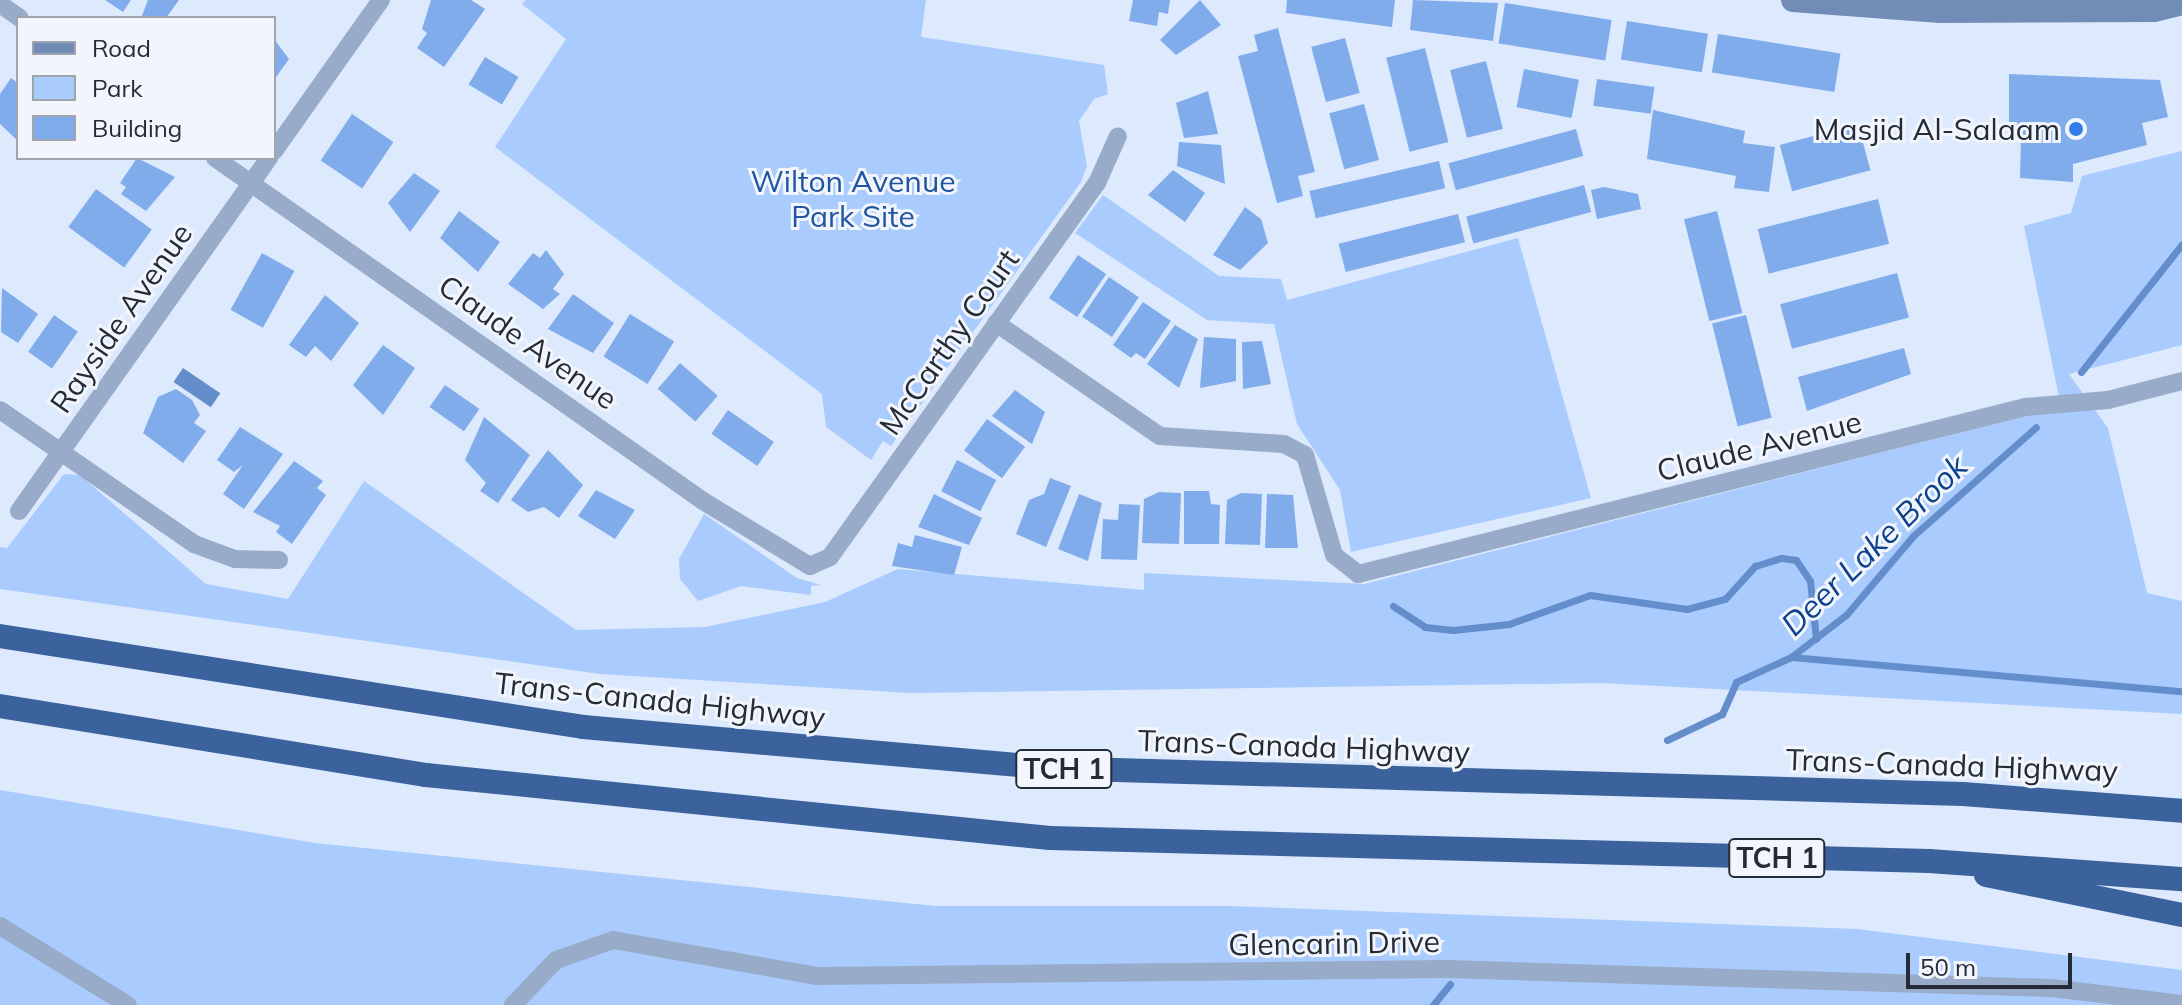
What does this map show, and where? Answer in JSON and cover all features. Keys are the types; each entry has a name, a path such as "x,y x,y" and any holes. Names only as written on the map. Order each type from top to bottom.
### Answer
{"highway":[{"name":"Trans-Canada Highway","path":"0,636 583,727 1016,766 2136,805 2182,811"},
{"name":"TCH 1","path":"0,706 441,777 1036,837 1929,861 2182,879"},
{"path":"2136,805 2182,802"},
{"path":"1929,861 2182,915"}],"main road":[{"path":"1793,0 1941,11 2154,10 2182,3"}],"street":[{"path":"276,148 381,0"},
{"path":"0,4 17,16"},
{"name":"McCarthy Court","path":"810,566 830,557 1097,183 1118,136"},
{"name":"Claude Avenue","path":"218,160 703,501 810,566"},
{"name":"Rayside Avenue","path":"19,511 268,160"},
{"name":"Claude Avenue","path":"996,323 1160,436 1284,444 1305,455 1334,555 1351,572 2026,407 2108,400 2182,381"},
{"path":"0,410 194,544 235,559 279,560"},
{"path":"0,926 128,1005"},
{"name":"Glencarin Drive","path":"513,1005 556,960 613,940 817,976 1448,969 2052,988 2182,1004"}],"green space":[{"name":"Wilton Avenue Park Site","path":"526,0 926,0 921,37 1104,65 1108,94 1094,99 1079,121 1087,166 1081,182 891,446 883,441 871,460 826,427 822,394 495,147 566,39 522,4"},
{"path":"2182,151 2182,345 2069,374 2108,428 2147,593 2182,601 2182,714 1603,683 911,693 600,674 0,589 0,547 7,548 64,474 80,475 206,584 288,599 364,481 576,630 705,627 825,602 898,569 1144,590 1144,573 1364,584 2061,407 2024,226 2071,213 2082,176"},
{"path":"1103,195 1219,276 1281,279 1287,300 1518,238 1591,498 1351,552 1340,490 1297,424 1274,324 1207,320 1075,233"},
{"path":"704,514 797,578 821,585 811,586 811,595 741,586 698,601 680,579 679,559"},
{"path":"0,790 315,843 935,906 1228,906 1857,929 2182,970 2182,1005 0,1005"}],"shaded area":[{"path":"183,368 220,393 211,407 173,382"}],"building":[{"path":"105,0 131,0 123,12"},
{"path":"148,0 179,0 167,16 142,16"},
{"path":"431,0 471,0 485,9 444,67 417,48 427,33 422,29"},
{"path":"1133,0 1170,0 1168,14 1159,12 1157,26 1129,21"},
{"path":"1200,0 1221,25 1176,55 1160,40"},
{"path":"1287,0 1395,0 1392,27 1286,13"},
{"path":"1413,0 1498,3 1493,41 1410,30"},
{"path":"1505,3 1612,20 1605,60 1499,43"},
{"path":"1627,21 1708,34 1702,72 1621,60"},
{"path":"1278,28 1315,172 1298,176 1303,196 1277,203 1238,56 1258,51 1254,35"},
{"path":"1718,34 1840,53 1834,92 1712,73"},
{"path":"1345,38 1360,93 1326,102 1311,47"},
{"path":"276,42 289,59 276,77"},
{"path":"1425,48 1448,142 1410,152 1386,58"},
{"path":"485,57 518,77 502,105 469,84"},
{"path":"1486,61 1503,129 1467,138 1450,70"},
{"path":"1524,69 1579,80 1572,118 1517,107"},
{"name":"Masjid Al-Salaam","path":"2009,74 2160,80 2168,117 2142,123 2147,145 2073,164 2073,182 2020,178 2021,136 2009,136"},
{"path":"11,78 16,82 16,139 0,124 0,94"},
{"path":"1597,79 1654,87 1651,114 1593,106"},
{"path":"1208,91 1218,134 1184,138 1176,103"},
{"path":"1364,104 1379,160 1344,169 1329,113"},
{"path":"1653,110 1745,131 1743,143 1775,147 1769,192 1734,188 1736,176 1647,159"},
{"path":"352,114 393,142 362,188 321,160"},
{"path":"1858,124 1870,170 1792,191 1780,145"},
{"path":"1576,129 1583,156 1456,190 1448,163"},
{"path":"1179,142 1221,145 1225,184 1177,166"},
{"path":"136,160 175,177 146,211 121,194 126,187 120,183"},
{"path":"1439,161 1445,188 1316,218 1309,191"},
{"path":"1173,170 1205,193 1185,222 1148,195"},
{"path":"414,173 440,191 410,232 388,203"},
{"path":"1584,185 1591,212 1473,244 1466,217"},
{"path":"1604,187 1638,194 1641,209 1597,219 1591,190"},
{"path":"96,189 152,230 124,268 68,227"},
{"path":"1878,199 1889,244 1769,274 1758,229"},
{"path":"1245,207 1261,219 1268,243 1240,270 1213,255"},
{"path":"459,211 500,242 478,272 440,238"},
{"path":"1717,211 1742,313 1709,321 1684,219"},
{"path":"1458,214 1465,242 1346,272 1339,244"},
{"path":"546,250 564,274 553,289 560,294 543,309 508,284 533,253 540,258"},
{"path":"262,253 294,271 263,328 230,310"},
{"path":"1078,255 1106,274 1077,317 1049,298"},
{"path":"1897,273 1909,317 1792,349 1780,304"},
{"path":"1109,277 1139,297 1112,337 1082,317"},
{"path":"2,288 38,314 18,343 1,332"},
{"path":"573,294 614,323 593,353 548,329"},
{"path":"325,295 359,323 331,361 315,346 306,357 289,345"},
{"path":"1143,302 1171,321 1145,359 1136,353 1131,358 1113,345"},
{"path":"630,314 674,342 648,384 604,356"},
{"path":"54,315 78,332 52,368 28,352"},
{"path":"1746,315 1772,418 1738,426 1712,323"},
{"path":"1175,325 1198,339 1179,388 1147,364"},
{"path":"1204,337 1236,339 1236,381 1200,388"},
{"path":"1262,341 1271,384 1243,389 1242,342"},
{"path":"383,345 415,368 383,415 353,385"},
{"path":"1904,348 1911,374 1807,411 1798,377"},
{"path":"680,363 718,396 695,421 658,389"},
{"path":"445,385 479,409 464,431 430,407"},
{"path":"176,389 192,400 200,415 194,423 206,431 183,463 143,433 158,397"},
{"path":"1015,390 1045,412 1032,444 992,416"},
{"path":"728,410 774,442 757,466 711,434"},
{"path":"484,417 530,455 498,503 480,491 486,483 465,460"},
{"path":"987,419 1025,447 1002,478 964,451"},
{"path":"240,427 283,454 244,509 223,494 243,465 234,472 217,460"},
{"path":"548,450 583,485 559,518 544,507 528,512 511,500"},
{"path":"957,460 996,480 980,511 941,491"},
{"path":"294,461 323,481 317,488 326,495 292,544 276,532 280,526 253,512"},
{"path":"1050,478 1071,486 1046,547 1016,534 1029,500 1044,494"},
{"path":"596,490 635,510 615,539 578,516"},
{"path":"1184,491 1209,491 1211,504 1220,505 1219,544 1184,544"},
{"path":"1159,492 1181,493 1179,544 1142,543 1144,499"},
{"path":"1241,493 1262,494 1260,545 1225,544 1227,500"},
{"path":"934,494 982,518 969,545 918,527"},
{"path":"1079,494 1102,503 1088,561 1058,549"},
{"path":"1267,494 1293,495 1298,548 1265,548"},
{"path":"1119,504 1140,505 1137,560 1101,559 1103,519 1118,520"},
{"path":"915,535 962,547 954,575 892,566 898,543 912,547"}],"waterway":[{"name":"Deer Lake Brook","path":"2081,372 2182,244"},
{"name":"Deer Lake Brook","path":"1667,740 1722,714 1736,682 1791,657 1846,615 1913,536 2036,427"},
{"path":"1393,606 1425,627 1453,630 1509,624 1590,595 1687,609 1725,599 1755,566 1782,558 1796,560 1810,581 1816,639"},
{"path":"1791,657 2182,691"},
{"name":"Deer Lake Brook","path":"1433,1005 1450,984"}],"place":[{"name":"Masjid Al-Salaam","path":"2076,129"}]}
